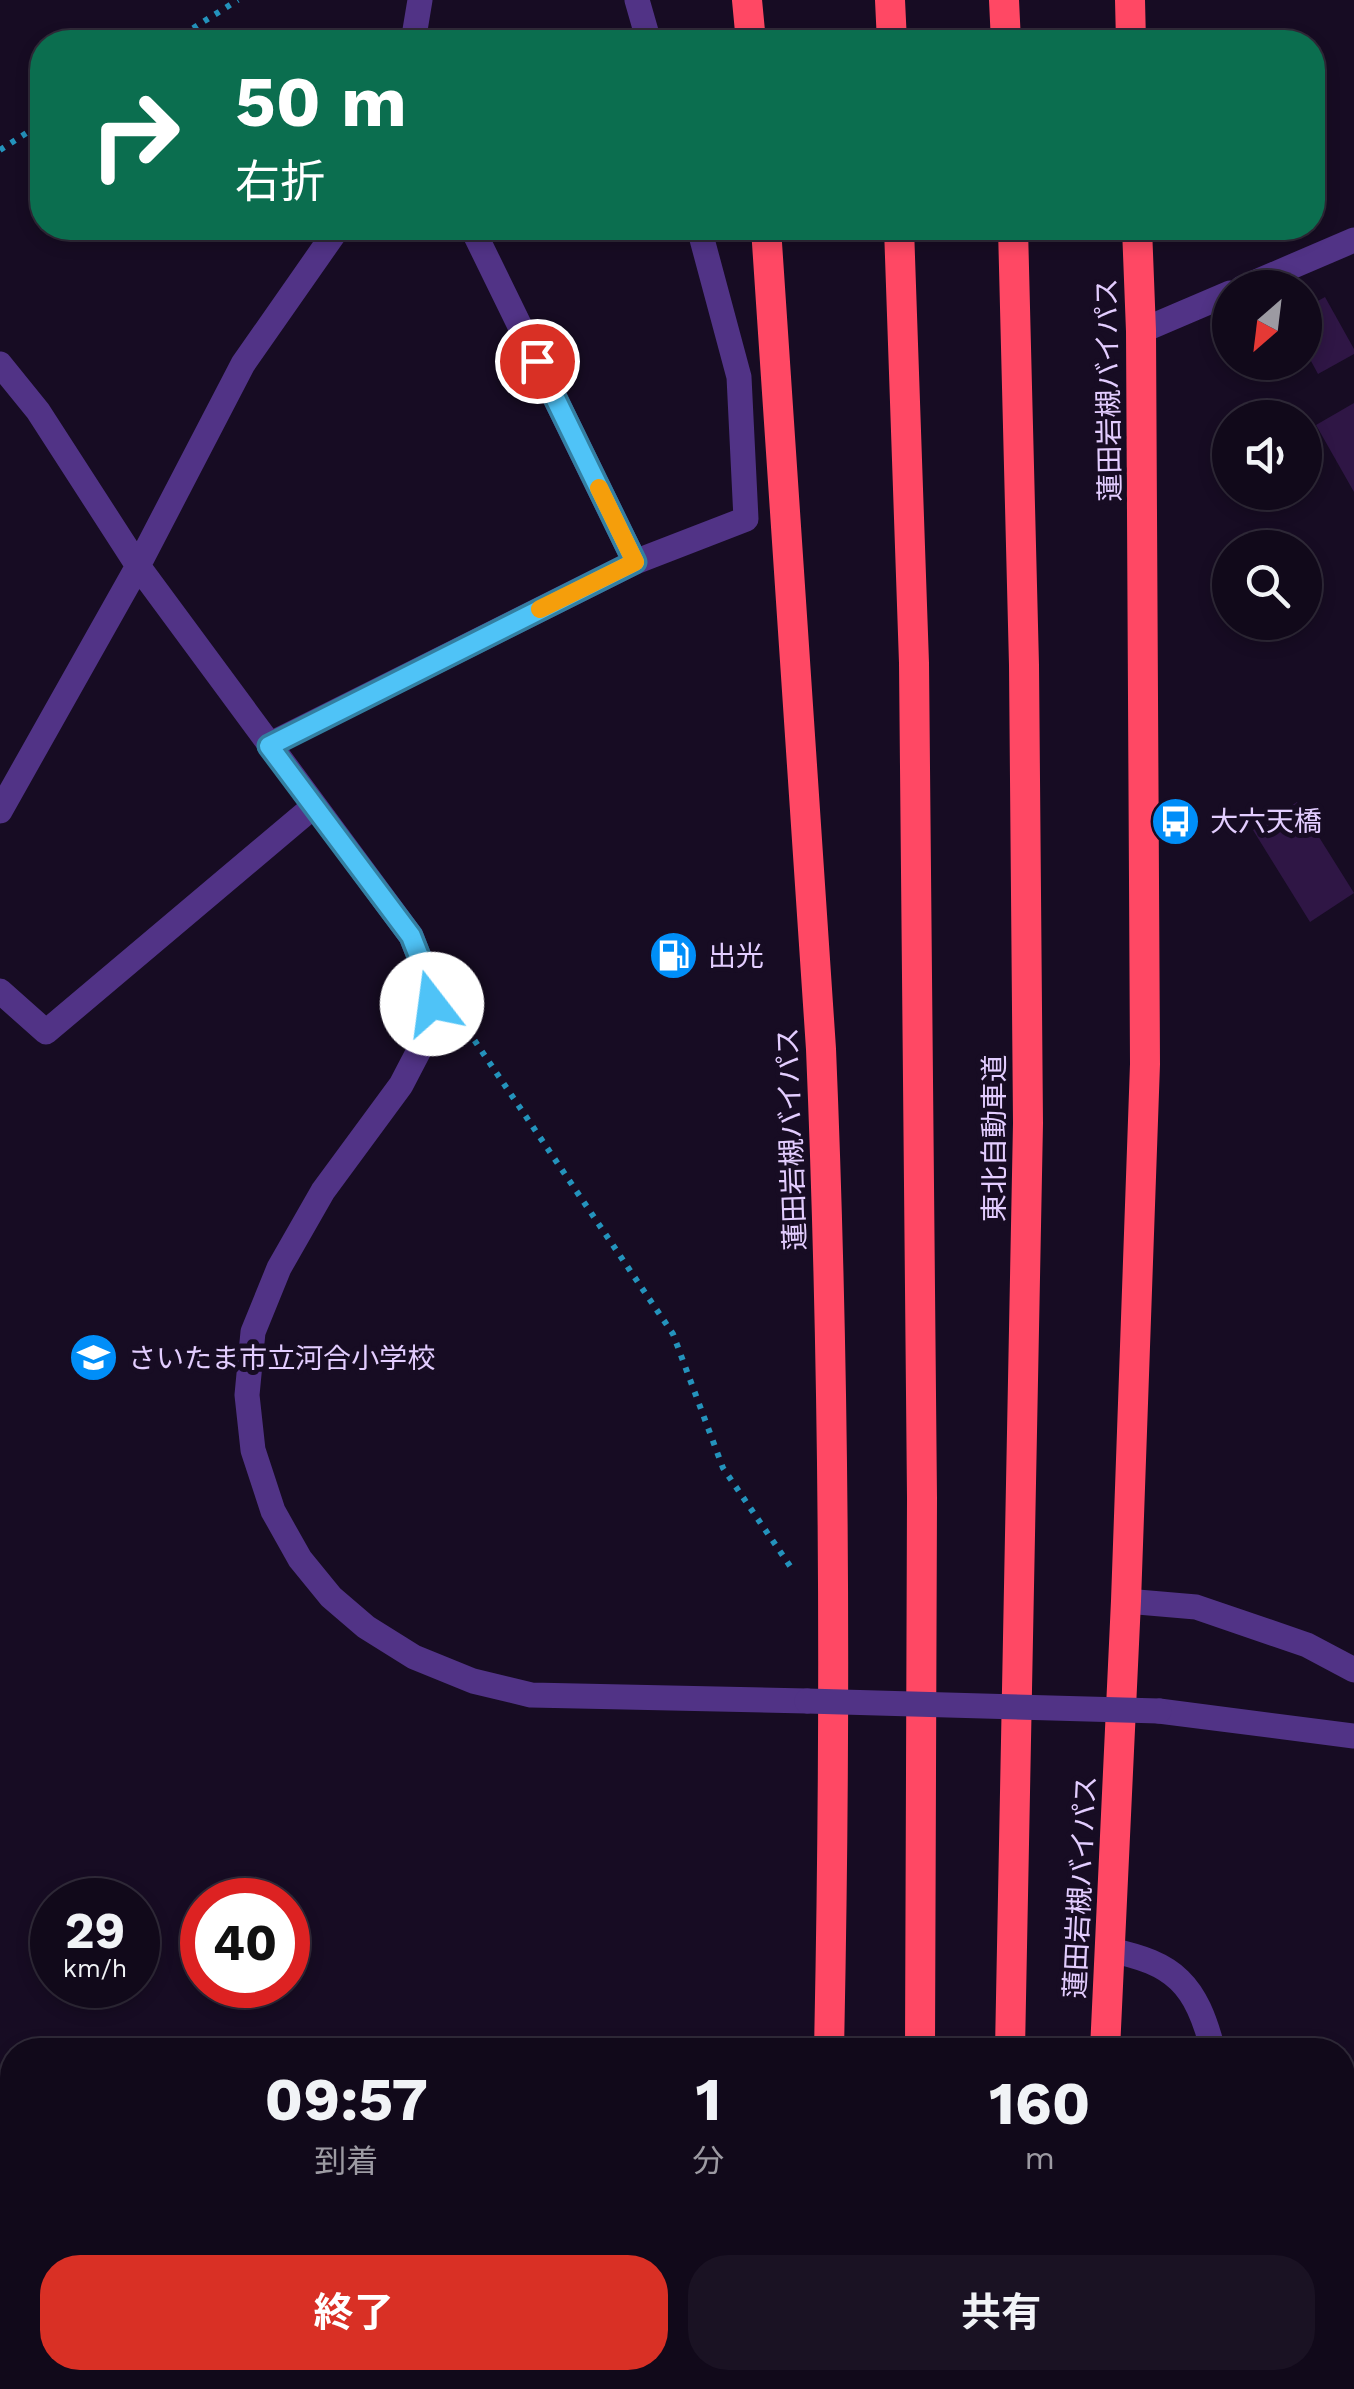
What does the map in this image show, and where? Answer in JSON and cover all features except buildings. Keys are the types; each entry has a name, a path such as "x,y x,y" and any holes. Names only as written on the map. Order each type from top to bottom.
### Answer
{"highway":[{"path":"747,0 750,30"},
{"path":"890,0 891,30"},
{"path":"1004,0 1005,30"},
{"path":"1130,0 1131,30"},
{"name":"蓮田岩槻バイパス","path":"767,240 826,1170 832,1430 833,1869 828,2038"},
{"path":"899,240 915,722 922,1498 920,2038"},
{"name":"東北自動車道","path":"1010,2038 1028,1123 1024,665 1012,240"},
{"name":"蓮田岩槻バイパス","path":"1106,2038 1145,1064 1137,240"}],"street":[{"path":"416,30 420,0"},
{"path":"637,0 646,30"},
{"path":"0,811 138,566 244,364 330,240"},
{"path":"478,240 635,562"},
{"path":"269,746 635,562 746,518 740,377 702,240"},
{"path":"1284,270 1354,240"},
{"path":"1140,331 1212,300"},
{"path":"0,364 38,411 138,566 411,936 422,964 432,1004 426,1037 401,1085 323,1191 278,1268 254,1332 247,1395 253,1450 274,1511 300,1559 331,1597 366,1627 414,1656 472,1681 532,1695 1159,1711 1354,1736"},
{"path":"0,991 46,1032 314,806"},
{"path":"1126,1601 1196,1607 1307,1645 1354,1670"},
{"path":"1108,1950 1144,1957 1179,1978 1198,2003 1210,2038"}],"path":[{"path":"190,30 238,0"},
{"path":"0,150 30,131"},
{"path":"455,1012 673,1334 723,1468 792,1569"}],"slow traffic":[{"path":"540,609 635,562 599,488"}],"place":[{"name":"大六天橋","path":"1175,821"},
{"name":"出光","path":"673,956"},
{"name":"さいたま市立河合小学校","path":"93,1358"}],"route":[{"path":"432,1004 411,936 269,746 635,562 537,361"}]}
